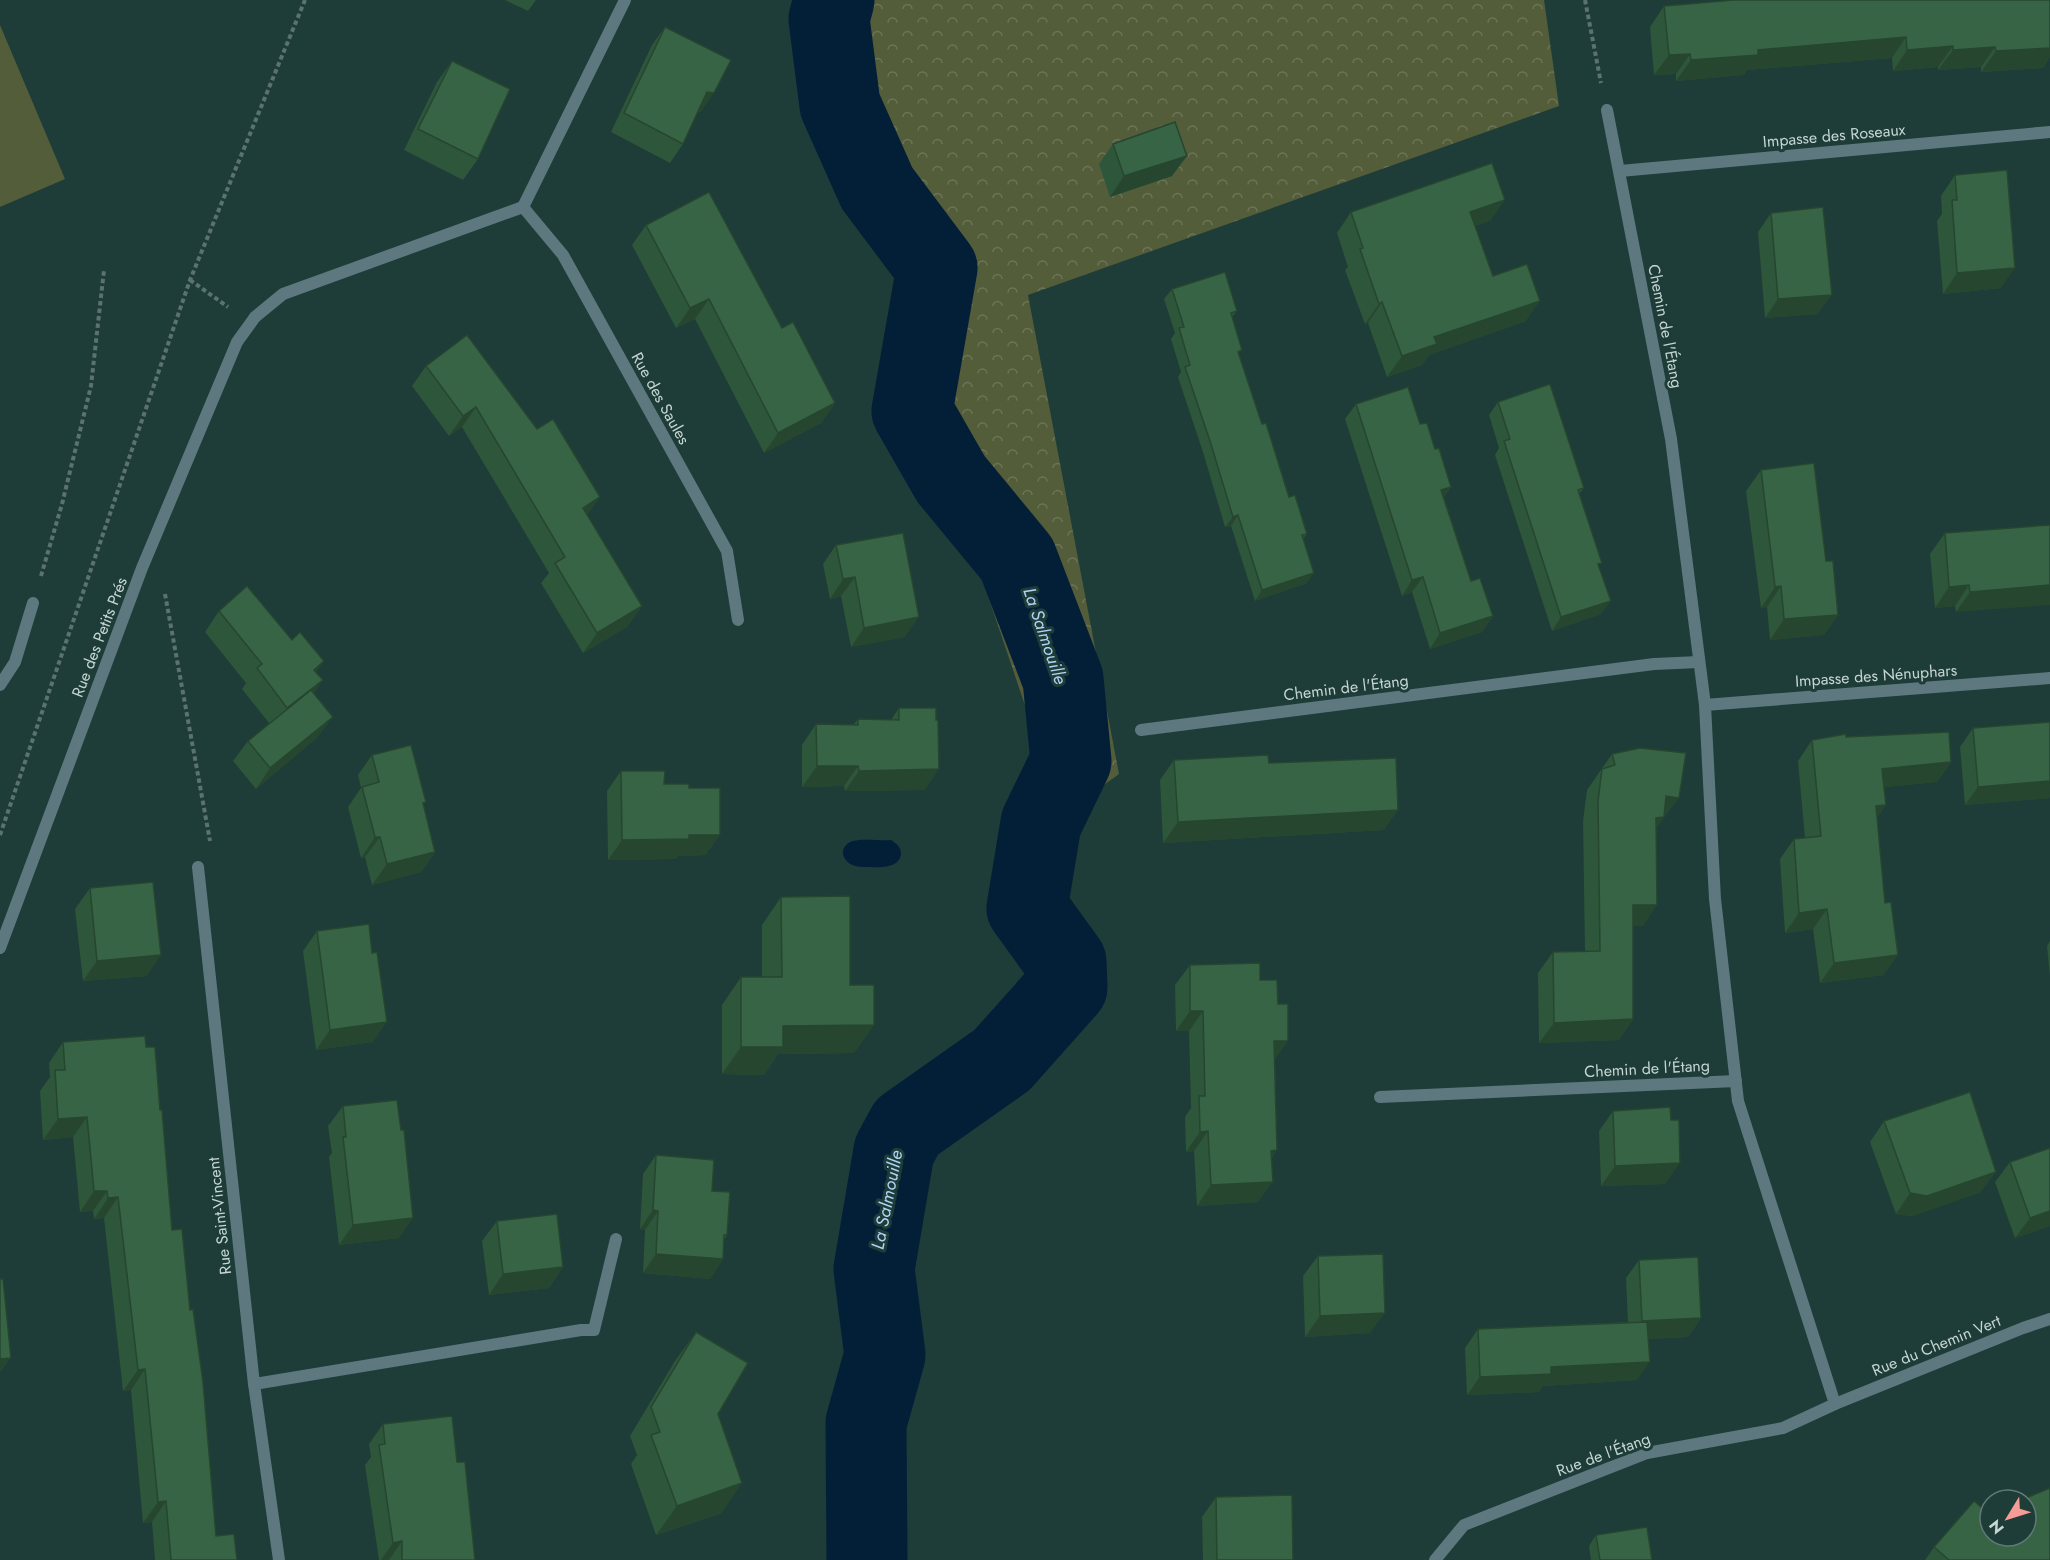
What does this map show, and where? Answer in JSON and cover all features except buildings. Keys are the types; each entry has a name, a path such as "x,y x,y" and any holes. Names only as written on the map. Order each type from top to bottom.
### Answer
{"street":[{"path":"251,322 283,294 523,207 625,0"},
{"name":"Chemin de l'Étang","path":"1607,110 1671,439 1705,705 1715,899 1738,1101 1835,1404"},
{"name":"Impasse des Roseaux","path":"1620,171 2050,132"},
{"name":"Rue des Saules","path":"523,207 563,255 727,551 738,620"},
{"name":"Rue des Petits Prés","path":"0,948 142,568 237,342 251,322"},
{"path":"0,685 15,662 33,603"},
{"name":"Chemin de l'Étang","path":"1141,730 1654,663 1699,662"},
{"name":"Impasse des Nénuphars","path":"1705,705 2050,678"},
{"name":"Rue Saint-Vincent","path":"198,867 254,1384 279,1560"},
{"name":"Chemin de l'Étang","path":"1380,1097 1736,1081"},
{"path":"254,1384 581,1330 594,1330 616,1239"},
{"name":"Rue du Chemin Vert","path":"1835,1404 2050,1319"},
{"name":"Rue de l'Étang","path":"1435,1560 1464,1525 1647,1453 1783,1428 1835,1404"}],"path":[{"path":"0,835 190,280 305,0"},
{"path":"1585,0 1607,110"},
{"path":"33,603 62,504 91,386 104,270"},
{"path":"190,280 251,322"},
{"path":"142,568 163,582 214,861 198,867"}],"green space":[{"path":"1544,0 1559,106 1028,295 1119,774 1079,803 1051,782 948,478 900,411 895,348 922,278 918,244 826,151 814,116 819,61 845,1"},
{"path":"0,25 65,179 0,207"}],"water":[{"path":"891,840 898,846 901,854 896,863 892,865 857,866 846,861 844,847 853,841"}],"waterway":[{"name":"La Salmouille","path":"834,0 829,19 840,105 877,188 937,268 912,411 951,479 1017,559 1063,679 1071,761 1041,823 1027,908 1066,962 1067,987 1002,1060 907,1127 894,1151 874,1269 885,1355 866,1423 867,1560"}]}
